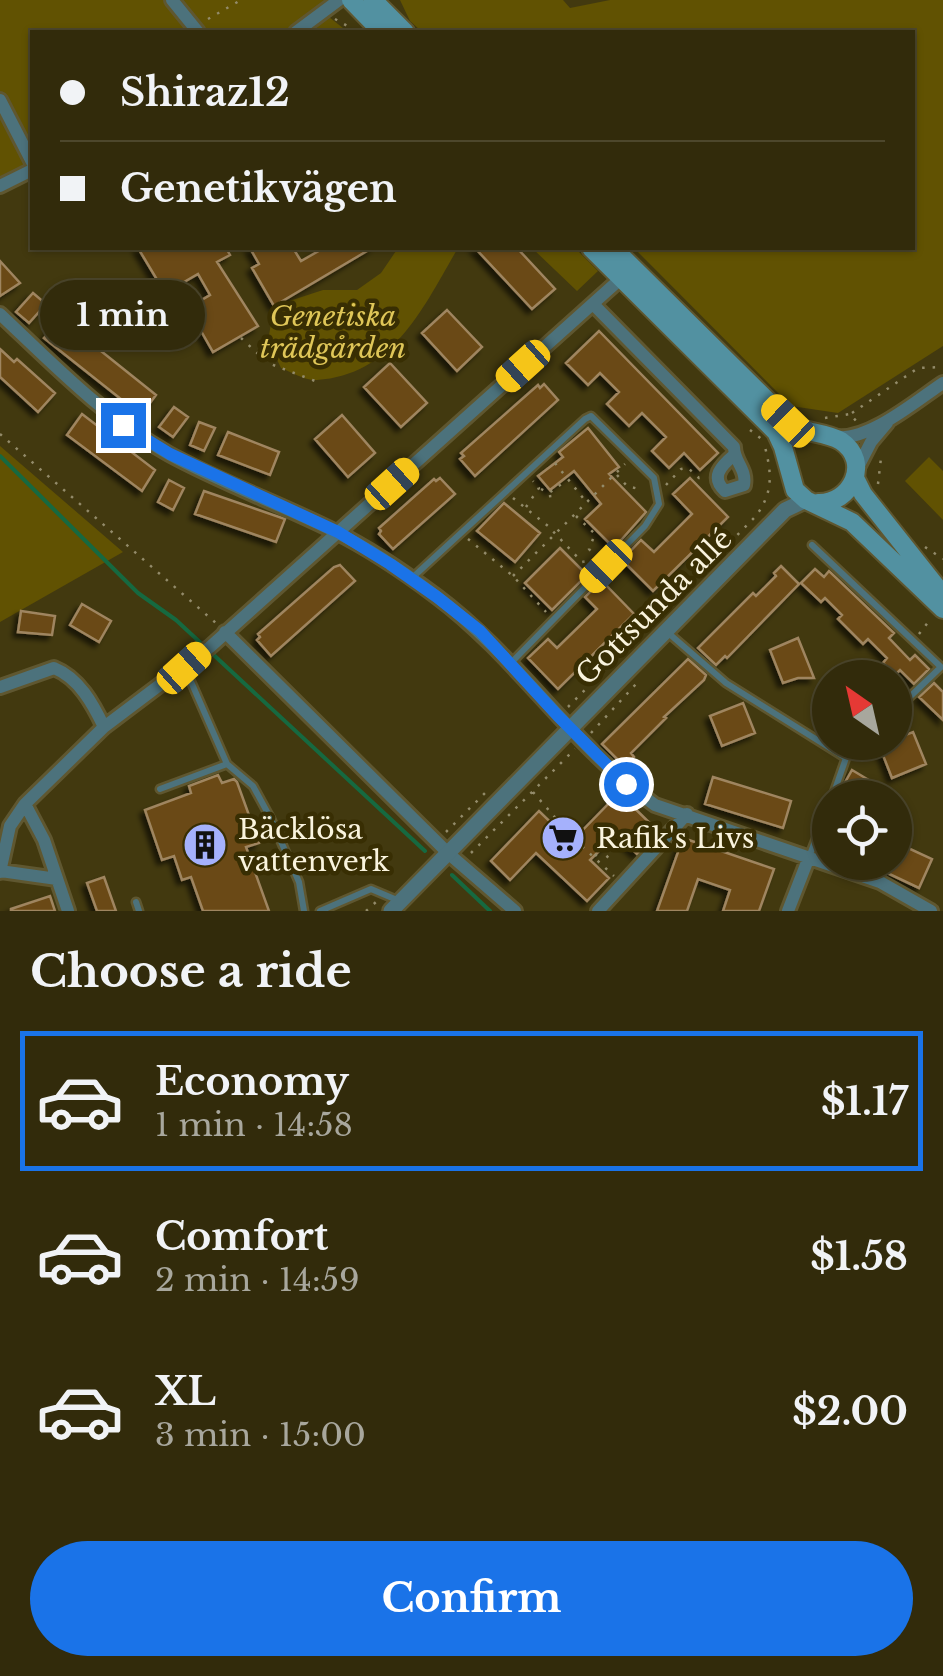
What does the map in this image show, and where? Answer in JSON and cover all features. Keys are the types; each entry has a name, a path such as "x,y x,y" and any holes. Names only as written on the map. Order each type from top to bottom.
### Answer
{"main road":[{"path":"351,0 380,30"},
{"path":"373,0 402,30"},
{"path":"594,250 627,273 794,427 826,436 849,449 862,494 943,595"},
{"path":"614,250 627,273 776,432 795,490 860,528 938,612"},
{"path":"789,475 790,457 799,445 826,436"},
{"path":"809,501 836,500 846,494 856,475"}],"street":[{"path":"172,0 196,30"},
{"path":"299,30 338,0"},
{"path":"0,100 30,162"},
{"path":"0,186 30,167"},
{"path":"57,880 0,872 10,826 25,804 104,728 226,632 627,273"},
{"path":"593,304 734,448 734,456"},
{"path":"0,314 123,425 170,454 338,532 411,579 480,631 582,742 626,784 656,804 880,882 933,911"},
{"path":"826,436 846,438 890,420 943,383"},
{"path":"856,475 871,442 890,420"},
{"path":"785,510 789,475"},
{"name":"Gottsunda allé","path":"396,906 455,858 564,722 666,630 785,510 809,501"},
{"path":"226,632 436,842 515,911"},
{"path":"0,687 54,668 66,673 92,702 104,728"},
{"path":"25,804 44,840 68,911"},
{"path":"598,911 686,814"},
{"path":"788,911 810,856"}],"lane":[{"path":"411,579 524,472 591,416 654,478 659,504 645,526 510,664"},
{"path":"812,545 942,668 912,695"},
{"path":"666,630 726,683 812,737"},
{"path":"184,668 227,764 253,786 271,819 299,882 304,911"},
{"path":"160,789 227,764"},
{"path":"810,856 812,851"},
{"path":"320,911 370,889 384,894 396,906"},
{"path":"933,911 943,902"}],"path":[{"path":"196,30 241,0"},
{"path":"324,13 356,30"},
{"path":"241,338 268,362 315,381"},
{"path":"850,414 918,368 943,367"},
{"path":"0,434 226,632"},
{"path":"564,722 756,516 770,492 770,469 763,440"},
{"path":"513,576 634,456"},
{"path":"553,460 587,503"},
{"path":"524,472 539,488 550,493"},
{"path":"550,493 568,479"},
{"path":"526,508 539,488"},
{"path":"505,490 578,557 587,563 596,558"},
{"path":"550,493 551,504"},
{"path":"575,515 595,534 590,549 578,557"},
{"path":"459,532 513,576 554,620"},
{"path":"590,549 606,566"},
{"path":"937,564 942,559"},
{"path":"914,641 938,612"},
{"path":"455,858 532,791 636,684"},
{"path":"532,791 572,837 623,884"},
{"path":"436,842 486,792"},
{"path":"594,857 606,845 613,852 600,864"},
{"path":"366,911 384,894"}],"green space":[{"path":"0,0 327,0 324,13 345,30 317,30 312,23 300,30 30,30 30,171 0,186"},
{"path":"400,0 563,0 570,8 610,0 943,0 943,346 838,413 791,406 636,250 915,250 915,30 420,30 410,21"},
{"name":"Genetiska trädgården","path":"397,250 457,250 404,334 367,365 344,375 313,380 281,368 268,341 274,306 323,290 357,290 381,273"},
{"path":"534,250 577,250 598,271 577,291"},
{"path":"0,446 123,552 0,622"},
{"path":"929,457 943,471 943,520 905,481"}],"building":[{"path":"139,250 227,250 230,255 217,262 258,326 213,352 188,308 210,295 198,274 165,293"},
{"path":"251,250 294,250 301,261 320,250 369,250 274,306 252,268 259,264"},
{"path":"477,250 519,250 555,289 532,309"},
{"path":"0,261 20,283 0,296"},
{"path":"33,293 46,304 29,323 16,312"},
{"path":"447,310 482,347 457,371 422,333"},
{"path":"61,319 156,395 141,415 44,338"},
{"path":"599,331 718,453 700,470 684,453 669,468 652,451 666,437 642,413 629,426 607,404 619,392 600,373 588,385 566,363"},
{"path":"0,349 55,393 38,412 0,377"},
{"path":"390,363 427,403 401,427 364,387"},
{"path":"544,384 558,400 475,476 460,459 464,456 461,453 538,385 540,388"},
{"path":"174,407 188,417 173,437 159,427"},
{"path":"82,414 155,470 142,491 67,435"},
{"path":"342,415 375,453 348,477 315,439"},
{"path":"199,422 215,428 204,451 190,445"},
{"path":"588,428 619,467 609,474 646,512 614,548 585,519 601,504 574,471 550,490 538,476 563,457 559,452"},
{"path":"228,432 279,452 270,475 218,455"},
{"path":"440,478 455,494 393,549 379,534 379,528 434,479"},
{"path":"690,478 728,517 653,591 622,560 641,540 654,552 692,514 673,494"},
{"path":"169,480 184,488 173,510 158,502"},
{"path":"204,491 285,519 276,542 195,514"},
{"path":"504,503 540,533 515,562 477,531"},
{"path":"560,548 587,575 552,610 525,583"},
{"path":"340,565 355,581 271,656 257,640 258,634"},
{"path":"781,566 799,584 716,665 698,648 753,593 756,596"},
{"path":"815,569 824,577 829,571 894,633 889,638 910,660 885,660 868,639 863,644 838,619 842,615 825,598 821,602 801,583"},
{"path":"604,583 634,614 558,689 528,658 548,639 557,648 597,609 585,597"},
{"path":"82,604 111,621 99,642 70,625"},
{"path":"21,611 55,616 52,635 18,632"},
{"path":"798,638 812,678 783,683 770,650"},
{"path":"915,655 929,669 914,684 910,660"},
{"path":"688,659 706,675 704,680 631,753 634,757 625,767 602,744"},
{"path":"934,683 943,692 943,720 919,697"},
{"path":"743,703 755,733 722,746 710,716"},
{"path":"912,732 926,764 892,778 885,760 912,760"},
{"path":"852,770 869,780 846,780"},
{"name":"Bäcklösa vattenverk","path":"218,775 222,783 234,779 237,782 259,843 246,847 269,911 203,911 191,877 182,880 174,856 162,860 145,810 191,793 189,786"},
{"path":"713,777 791,801 783,828 705,804"},
{"path":"619,793 658,831 637,854 616,834 590,860 609,878 587,901 536,853 510,880 491,861 539,811 571,842"},
{"path":"683,838 774,869 759,911 723,911 730,890 698,879 687,911 657,911"},
{"path":"912,850 932,859 919,888 902,880 912,880"},
{"path":"104,877 116,911 97,911 87,883"},
{"path":"50,896 55,911 11,911 11,909"}],"waterway":[{"path":"0,456 138,593 176,620 425,851"},
{"path":"452,875 490,911"}],"place":[{"name":"Rafik's Livs","path":"563,838"},
{"name":"Bäcklösa vattenverk","path":"205,845"}],"route":[{"path":"123,425 170,454 338,532 437,597 480,631 626,784"}]}
